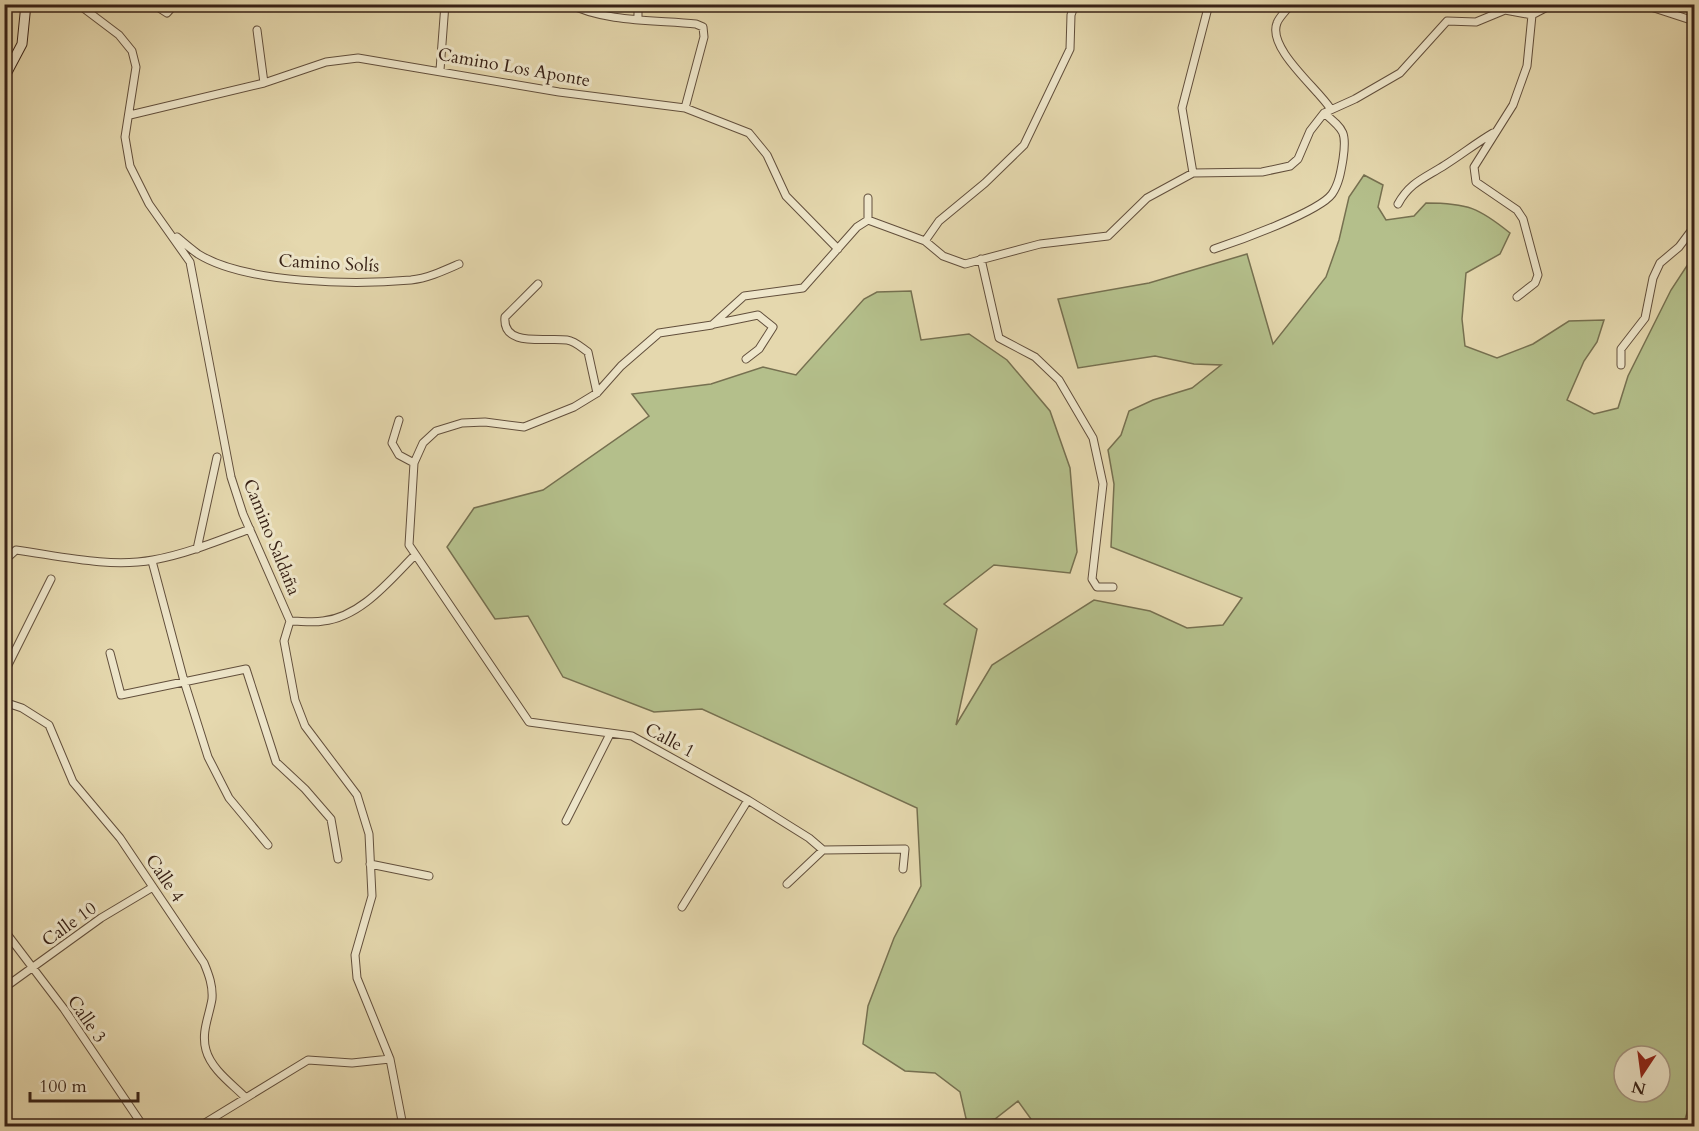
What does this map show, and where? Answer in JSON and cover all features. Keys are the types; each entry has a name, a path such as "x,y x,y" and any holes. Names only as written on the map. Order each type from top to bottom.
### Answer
{"street":[{"path":"4,78 22,44 26,4"},
{"name":"Camino Saldaña","path":"78,4 119,35 132,51 136,67 125,137 130,166 149,204 190,261 219,425 231,477 250,530 290,621 284,641 295,700 305,726 357,795 369,834 372,896 355,955 357,978 390,1059 403,1126"},
{"path":"153,4 167,13 176,4"},
{"path":"440,70 445,4"},
{"path":"570,4 581,10 605,16 696,24 704,27 704,37 685,108"},
{"path":"638,4 638,18"},
{"path":"925,240 939,221 985,183 1024,145 1070,49 1071,15 1075,4"},
{"path":"1193,173 1182,108 1209,4"},
{"path":"1214,249 1241,240 1304,212 1332,195 1340,177 1346,138 1343,130 1283,52 1276,38 1276,24 1291,4"},
{"path":"868,220 925,240 943,256 964,264 1040,244 1108,236 1147,198 1193,173 1262,172 1290,166 1298,159 1310,131 1327,110 1356,99 1400,73 1447,21 1476,22 1505,10 1532,15 1553,4"},
{"path":"1609,4 1648,6 1695,21"},
{"path":"1517,297 1535,283 1538,275 1523,219 1516,210 1476,182 1474,167 1513,105 1527,66 1532,15"},
{"path":"258,30 264,83"},
{"name":"Camino Los Aponte","path":"130,115 264,83 341,58 358,58 440,70 559,92 685,108 749,133 767,155 786,196 838,249"},
{"path":"1695,81 1695,89"},
{"path":"1398,204 1405,192 1420,178 1495,132"},
{"path":"868,198 868,220"},
{"path":"712,325 744,296 803,288 857,227 868,220"},
{"path":"1621,365 1621,349 1645,318 1653,278 1660,263 1679,247 1695,227"},
{"name":"Camino Solís","path":"170,232 200,255 232,268 297,280 412,280 436,274 459,264"},
{"path":"981,259 999,338 1035,357 1059,380 1093,438 1102,484 1092,579 1097,587 1113,587"},
{"path":"538,284 505,316 504,326 509,334 521,339 570,340 588,352 597,393"},
{"path":"290,621 323,621 350,613 384,587 415,555 409,544 408,530 414,463 423,443 436,431 462,423 485,422 524,427 574,407 597,393 621,366 659,333 758,315 772,327 759,349 746,359"},
{"path":"399,420 392,443 399,455 414,463"},
{"path":"197,549 217,457"},
{"path":"4,548 96,561 152,561 197,549 250,530"},
{"path":"4,561 16,550"},
{"name":"Calle 1","path":"415,555 530,722 632,736 748,800 809,837 823,850"},
{"path":"152,561 184,681 208,757 229,798 268,845"},
{"path":"4,673 51,579"},
{"path":"110,653 121,695 246,669 276,762 305,789 331,819 338,859"},
{"name":"Calle 4","path":"4,702 22,708 49,725 72,782 120,838 204,963 211,980 212,998 204,1031 206,1052 217,1068 245,1097"},
{"path":"566,821 610,734"},
{"path":"682,907 748,800"},
{"path":"787,884 823,850 905,849 903,869"},
{"path":"370,864 429,876"},
{"name":"Calle 10","path":"4,988 100,918 153,887"},
{"name":"Calle 3","path":"4,930 64,1010 143,1126"},
{"path":"200,1126 308,1060 352,1063 390,1059"}],"green space":[{"path":"1364,175 1383,185 1378,207 1386,220 1414,216 1426,203 1463,206 1490,218 1510,233 1500,254 1466,273 1462,319 1465,346 1497,358 1533,344 1569,321 1604,320 1597,342 1584,361 1567,400 1594,414 1618,408 1628,376 1671,290 1694,255 1694,1099 1689,1106 1683,1126 1192,1126 1190,1123 1186,1126 1036,1126 1018,1101 995,1119 967,1123 960,1092 935,1073 905,1071 863,1044 868,1006 894,938 921,886 917,808 702,709 654,712 563,677 528,616 495,619 447,547 474,508 543,490 649,416 632,394 711,384 763,367 796,375 864,299 877,292 911,291 921,340 969,334 1007,360 1050,411 1070,468 1077,552 1070,573 994,565 944,604 977,629 956,725 992,665 1094,600 1150,611 1187,628 1223,625 1242,598 1111,547 1114,484 1108,450 1121,435 1129,411 1153,400 1192,388 1221,365 1194,364 1155,356 1078,368 1058,299 1149,283 1247,254 1273,344 1326,277 1339,240 1349,197"}]}
